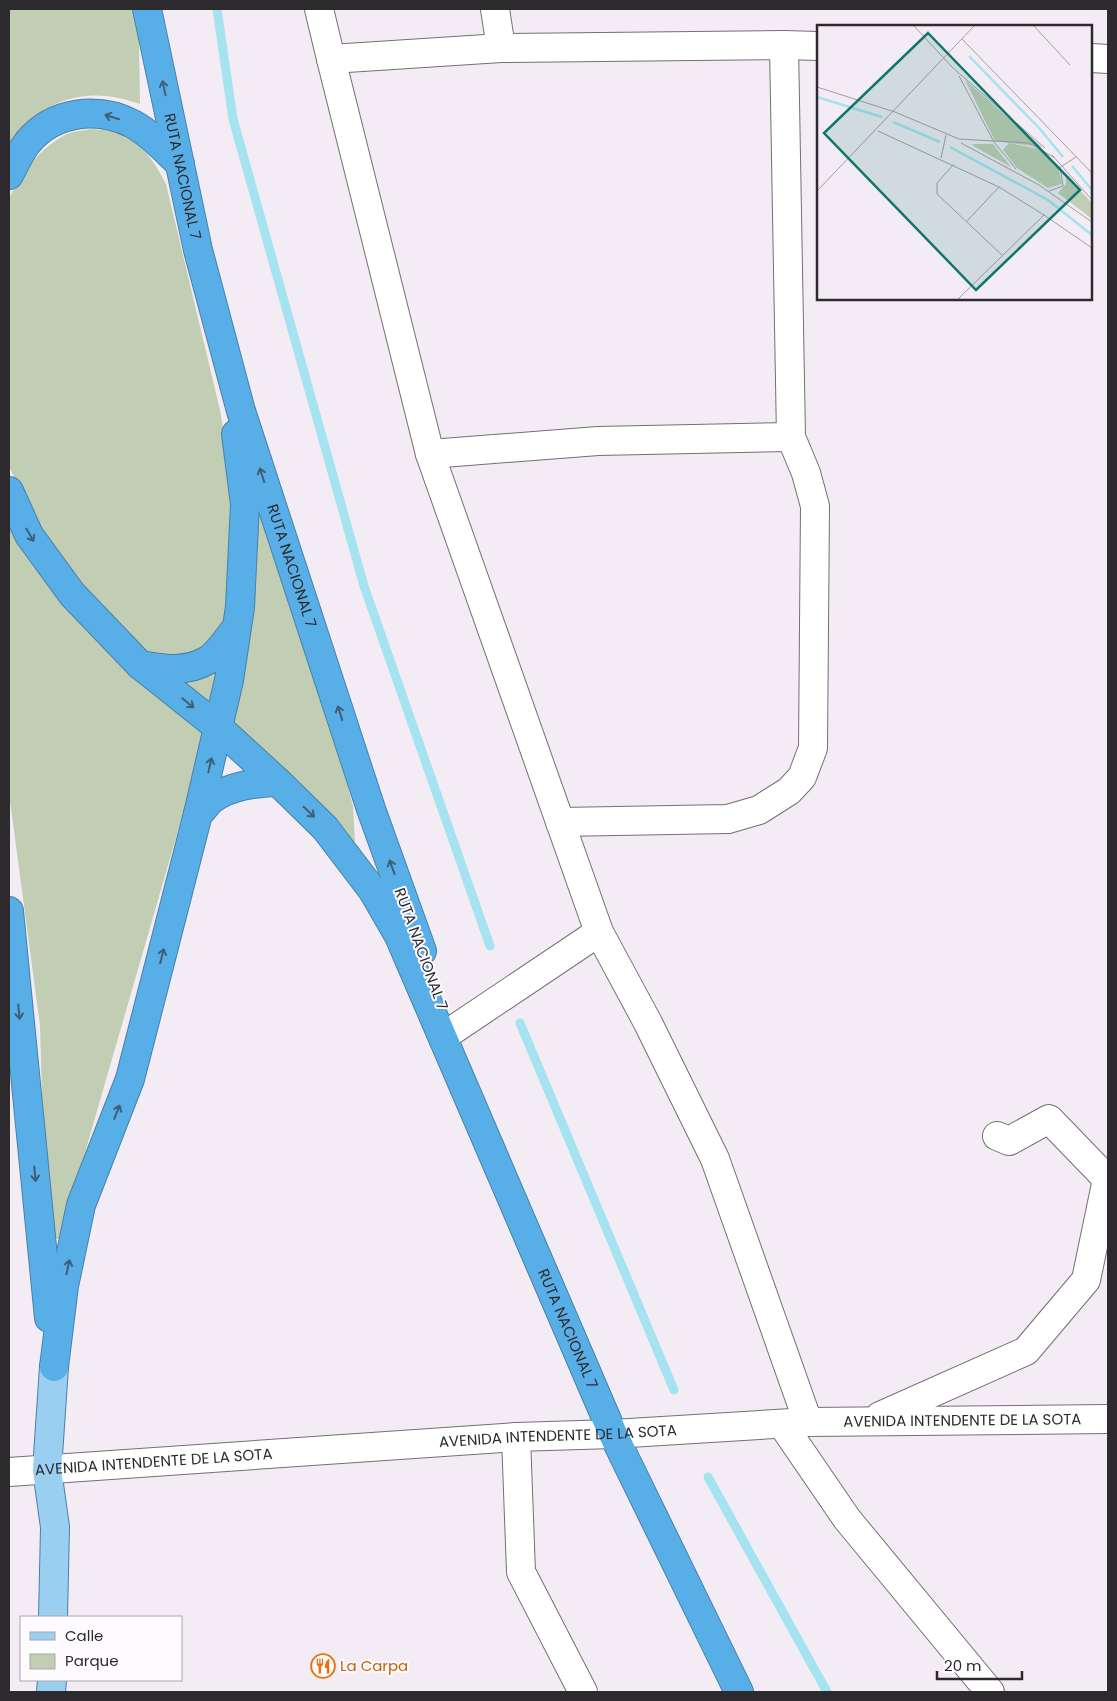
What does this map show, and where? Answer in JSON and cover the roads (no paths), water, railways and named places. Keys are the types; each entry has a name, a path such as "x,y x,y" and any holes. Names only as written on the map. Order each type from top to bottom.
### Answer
{"highway":[{"name":"RUTA NACIONAL 7","path":"147,9 204,273 241,411 371,809 435,986 476,1112"},
{"path":"9,175 29,142 48,125 67,116 89,113 109,115 133,125 157,142 180,164"},
{"path":"54,1367 64,1286 81,1205 130,1080 219,728 229,680 240,608 245,504 233,411 204,273"},
{"name":"RUTA NACIONAL 7","path":"9,491 29,535 72,594 140,665 219,728 325,828 373,891 399,936 613,1434 739,1692"},
{"path":"140,665 170,670 190,667 209,660 236,628"},
{"path":"198,814 211,800 229,790 249,784 278,782"},
{"path":"9,911 54,1367"}],"main road":[{"path":"53,1616 55,1527 47,1470 54,1367"}],"street":[{"path":"319,9 430,454 599,932 648,1023 715,1159 808,1422"},
{"path":"496,9 501,48"},
{"path":"560,822 728,819 759,810 789,791 802,777 813,748 815,506 806,473 791,438 784,45"},
{"path":"331,59 501,48 817,46"},
{"path":"1092,58 1108,59"},
{"path":"430,454 598,441 791,438"},
{"path":"450,1032 599,932"},
{"path":"870,1421 1026,1351 1086,1280 1107,1179 1049,1119 1009,1141 997,1136"},
{"name":"AVENIDA INTENDENTE DE LA SOTA","path":"9,1472 516,1437 613,1434 808,1422 1108,1419"},
{"path":"782,1424 847,1519 990,1692"},
{"path":"516,1437 520,1572 583,1692"}],"waterway":[{"path":"217,9 233,119 364,586 490,946"},
{"path":"520,1023 674,1390"},
{"path":"708,1477 827,1692"}],"place":[{"name":"La Carpa","path":"323,1666"}]}
